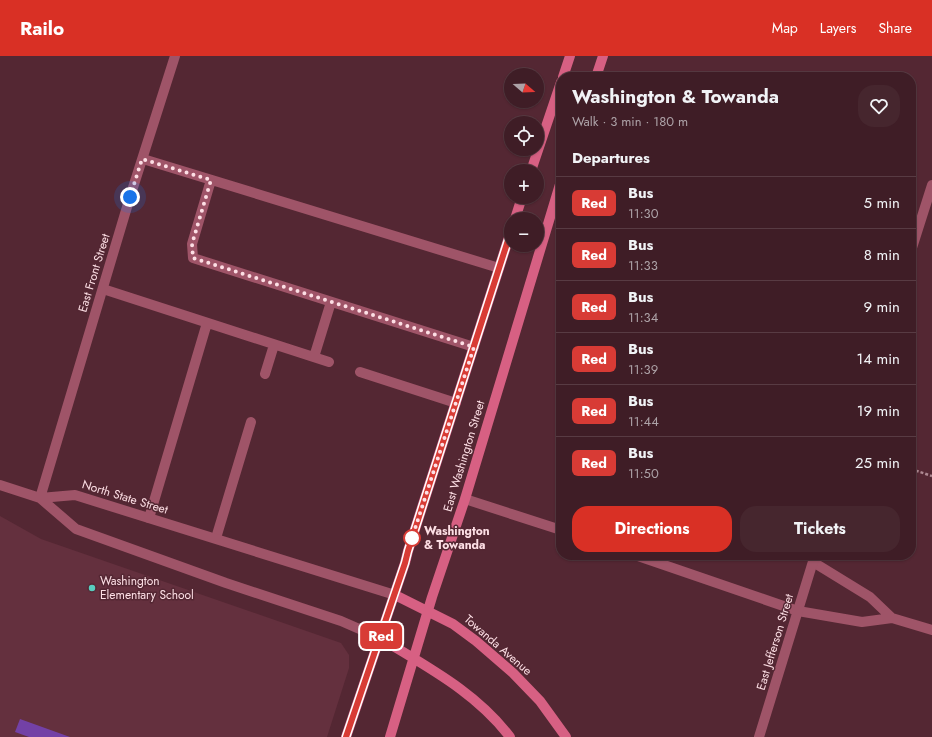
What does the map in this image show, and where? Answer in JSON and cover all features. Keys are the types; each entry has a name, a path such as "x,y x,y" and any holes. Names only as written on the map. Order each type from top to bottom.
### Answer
{"main road":[{"path":"565,72 570,56"},
{"path":"598,72 603,56"},
{"path":"533,164 556,97"},
{"name":"East Washington Street","path":"390,737 428,612 465,499 556,198"},
{"name":"East Washington Street","path":"346,737 395,596 504,252"},
{"name":"Towanda Avenue","path":"395,596 453,624 476,641 513,673 540,701 566,737"},
{"path":"380,638 455,684 486,709 510,737"}],"street":[{"name":"East Front Street","path":"40,498 142,159 175,56"},
{"path":"142,159 499,268"},
{"path":"211,180 192,244 193,258 474,347"},
{"path":"916,235 932,185"},
{"path":"103,289 329,362"},
{"path":"314,357 331,302"},
{"path":"149,518 207,323"},
{"path":"265,374 274,345"},
{"path":"360,372 456,402"},
{"path":"216,538 250,422"},
{"path":"0,485 40,498 76,529 226,583 341,621 380,638"},
{"name":"North State Street","path":"40,498 75,495 216,538 395,596"},
{"path":"465,499 556,528"},
{"path":"650,560 798,611 862,622 892,618 932,630"},
{"name":"East Jefferson Street","path":"759,737 813,560"},
{"path":"817,560 870,596 892,618"}],"path":[{"path":"916,471 932,476"}],"shaded area":[{"name":"Washington Elementary School","path":"0,516 41,539 341,643 349,655 349,668 327,737 0,737"},
{"path":"20,719 70,737 29,737 15,732"}],"bus line":[{"name":"Red","path":"346,737 362,691 364,680 395,596 408,551 504,252"}],"place":[{"name":"Washington & Towanda","path":"412,538"},
{"name":"Washington Elementary School","path":"92,588"}],"route":[{"path":"130,197 142,159 211,180 192,244 193,258 474,347 412,538"}]}
